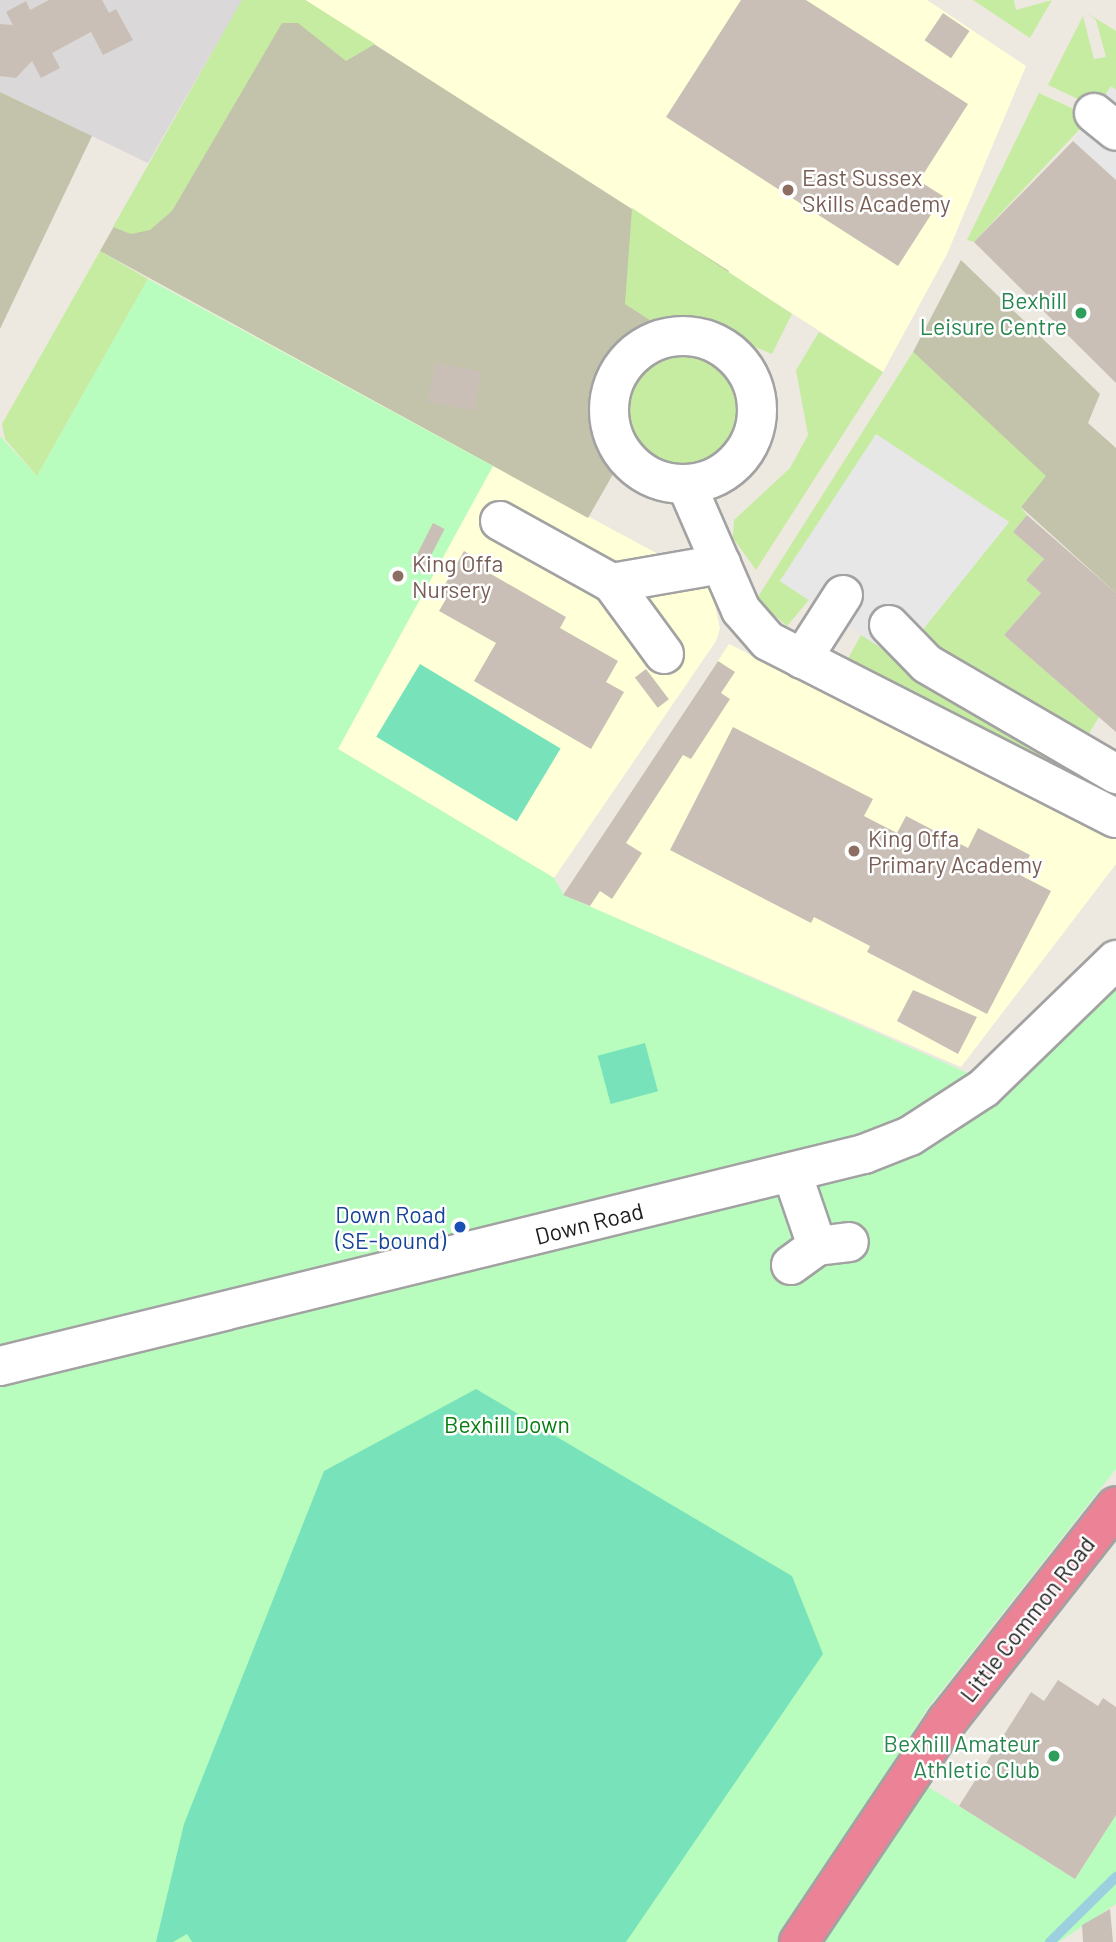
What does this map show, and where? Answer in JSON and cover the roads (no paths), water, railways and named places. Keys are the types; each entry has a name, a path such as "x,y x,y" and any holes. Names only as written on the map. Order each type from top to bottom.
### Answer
{"highway":[{"name":"Little Common Road","path":"799,1942 947,1721 1116,1506"}],"street":[{"path":"687,486 741,610 768,641 1116,818"},
{"path":"500,521 612,583 664,654"},
{"path":"612,583 721,564"},
{"path":"802,659 843,595"},
{"path":"889,625 927,664 1116,774"},
{"name":"Down Road","path":"0,1366 864,1154 955,1110 1116,960"},
{"path":"792,1173 819,1251"}],"waterway":[{"path":"1050,1942 1116,1877"}],"place":[{"name":"East Sussex Skills Academy","path":"788,190"},
{"name":"Bexhill Leisure Centre","path":"1081,313"},
{"name":"King Offa Nursery","path":"398,576"},
{"name":"King Offa Primary Academy","path":"854,851"},
{"name":"Down Road (SE-bound)","path":"460,1227"},
{"name":"Bexhill Amateur Athletic Club","path":"1054,1756"}],"park label":[{"name":"Bexhill Down","path":"507,1424"}]}
